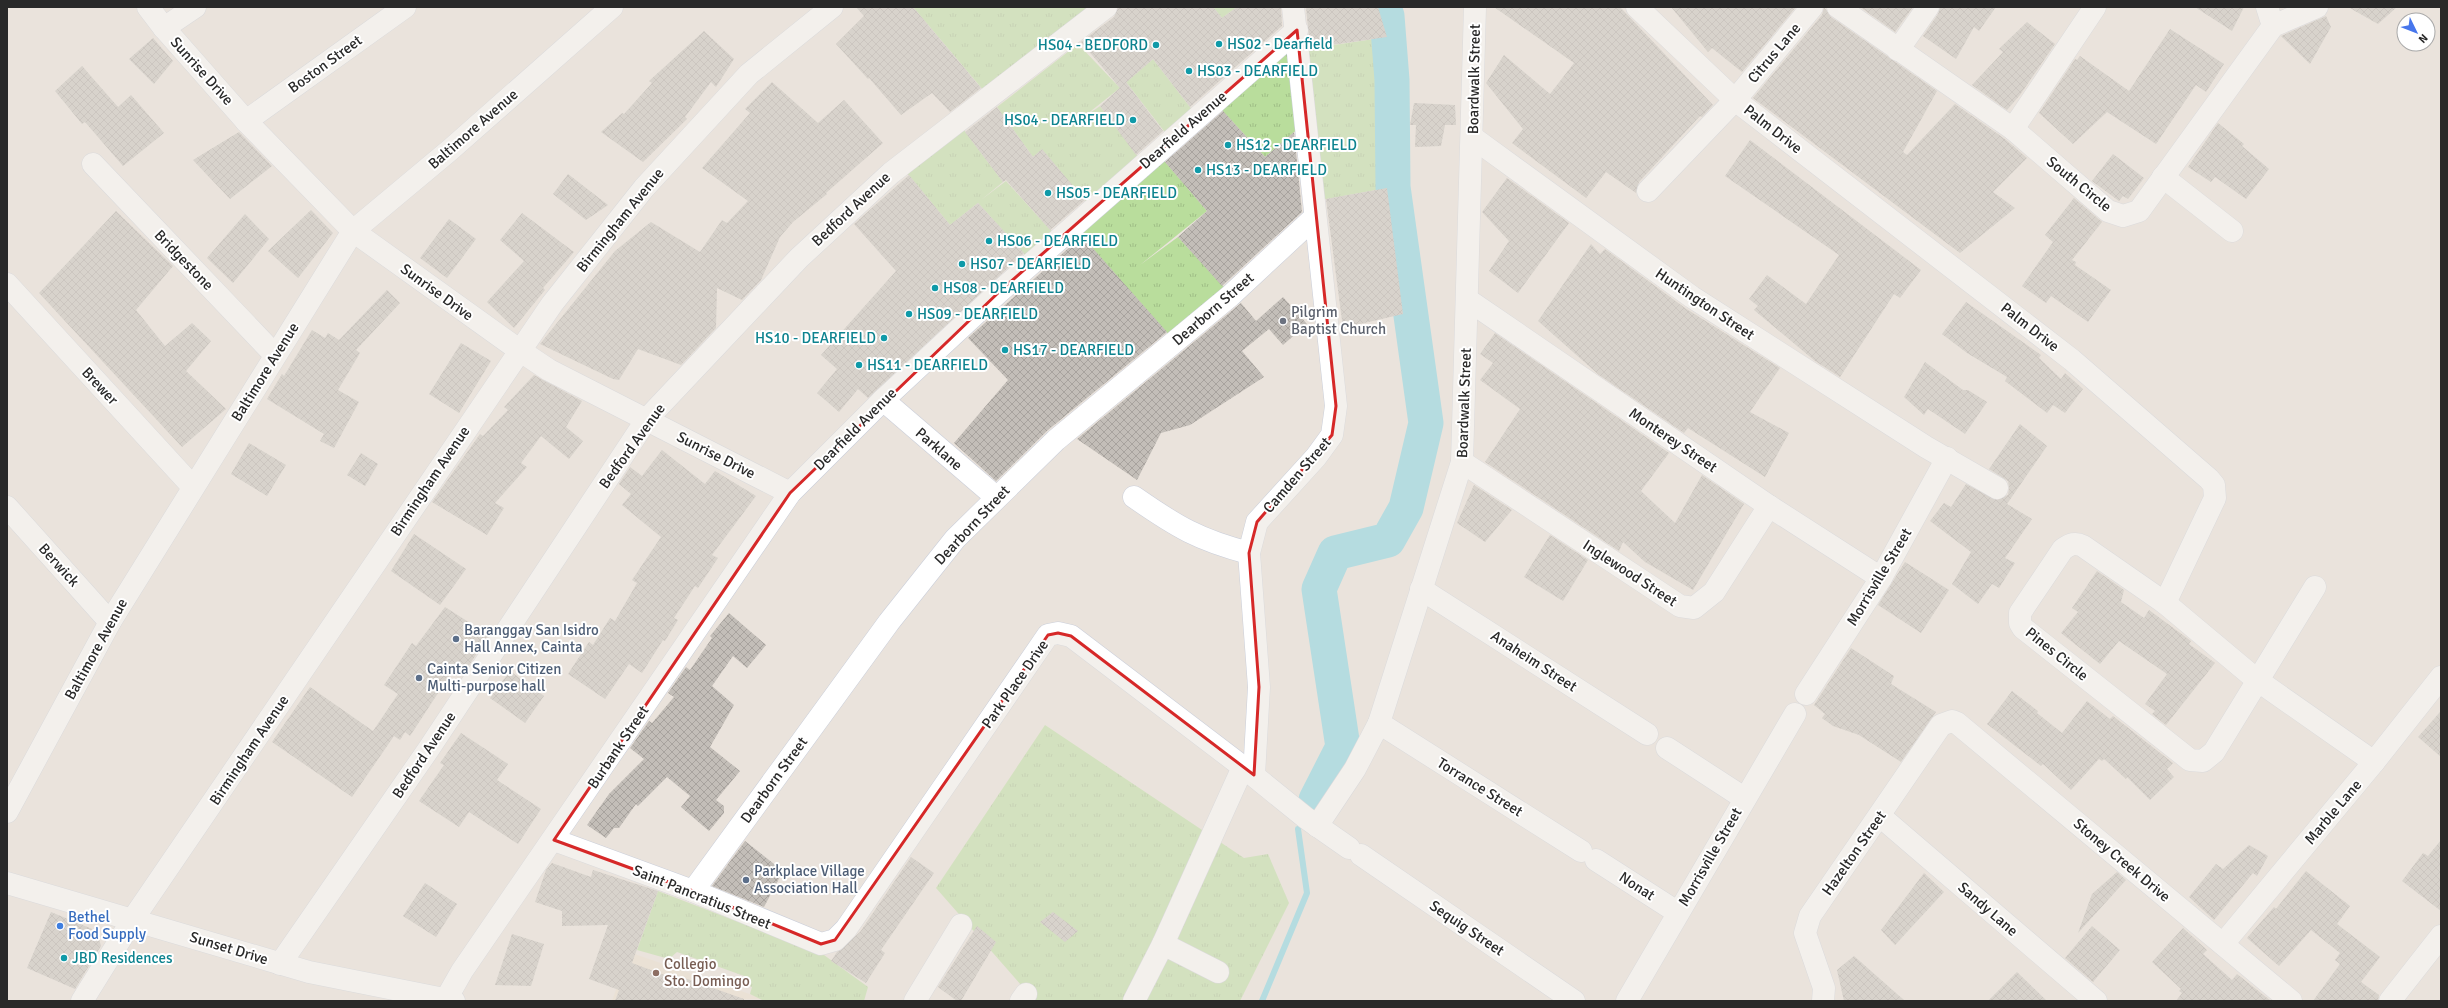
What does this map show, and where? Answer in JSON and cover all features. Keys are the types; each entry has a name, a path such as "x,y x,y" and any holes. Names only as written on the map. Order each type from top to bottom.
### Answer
{"street":[{"name":"Sunrise Drive","path":"148,7 164,28 246,121 353,232 549,370 790,493"},
{"path":"164,28 195,7"},
{"name":"Boston Street","path":"246,121 405,7"},
{"name":"Baltimore Avenue","path":"7,812 110,622 353,232 450,150 612,7"},
{"name":"Birmingham Avenue","path":"82,1001 133,919 519,350 552,304 644,188 749,74 832,7"},
{"name":"Bedford Avenue","path":"280,964 428,750 647,420 799,258 891,173 1106,7"},
{"name":"Camden Street","path":"1249,771 1259,687 1249,553 1257,522 1267,509 1316,457 1332,435 1336,406 1315,217 1297,30 1293,7"},
{"name":"Boardwalk Street","path":"1317,826 1355,769 1379,723 1462,462 1468,300 1475,7"},
{"name":"Citrus Lane","path":"1648,191 1735,100 1812,7"},
{"name":"South Circle","path":"1838,7 2013,129 2108,211 2123,216 2139,211 2270,16 2317,7"},
{"path":"1898,50 1928,7"},
{"path":"2013,129 2095,7"},
{"name":"Palm Drive","path":"1643,9 1735,100 2072,360 2210,479 2214,485 2215,498 2165,603"},
{"name":"Dearfield Avenue","path":"790,493 883,400 999,292 1297,30"},
{"name":"Huntington Street","path":"1472,137 1692,297 1997,488"},
{"name":"Bridgestone","path":"92,164 275,355"},
{"path":"2163,177 2232,231"},
{"name":"Dearborn Street","path":"693,891 889,622 955,539 996,497 1056,440 1230,296 1315,217"},
{"name":"Brewer","path":"7,284 193,487"},
{"name":"Monterey Street","path":"1468,300 1768,506 1881,578"},
{"name":"Parklane","path":"883,400 996,497"},
{"name":"Morrisville Street","path":"1806,694 1881,578 1947,458"},
{"name":"Inglewood Street","path":"1462,462 1680,606 1694,608 1714,592 1768,506"},
{"name":"Burbank Street","path":"448,1001 462,971 554,840 790,493"},
{"path":"1134,497 1194,536 1217,545 1249,553"},
{"name":"Berwick","path":"7,508 110,622"},
{"name":"Pines Circle","path":"2315,587 2257,680 2214,752 2203,761 2190,760 2024,628 2019,618 2020,613 2064,549 2070,544 2077,543 2165,603 2257,680 2374,762"},
{"name":"Anaheim Street","path":"1422,589 1646,734"},
{"name":"Park Place Drive","path":"846,928 1048,635 1058,633 1071,636 1249,771 1317,826"},
{"name":"Marble Lane","path":"2222,944 2374,762 2441,677"},
{"name":"Morrisville Street","path":"1626,1001 1744,798 1795,714"},
{"name":"Hazelton Street","path":"1822,1001 1824,988 1805,933 1806,925 1810,916 1941,725 1952,721"},
{"name":"Stoney Creek Drive","path":"1952,721 1957,723 2290,1001"},
{"name":"Torrance Street","path":"1379,723 1589,855"},
{"path":"1667,748 1744,798"},
{"path":"1134,1001 1249,771"},
{"name":"Sandy Lane","path":"1880,816 2096,1001"},
{"name":"Sequig Street","path":"1317,826 1574,1001"},
{"name":"Saint Pancratius Street","path":"554,840 693,891 821,944 835,940 846,928"},
{"name":"Nonat","path":"1589,855 1678,912"},
{"name":"Sunset Drive","path":"7,883 133,919 280,964 448,1001"},
{"path":"915,1001 961,925"},
{"path":"2390,1001 2441,936"},
{"path":"1163,944 1218,972"}],"highlighted area":[{"path":"1297,30 1336,406 1332,435 1257,522 1249,553 1259,687 1254,775 1071,636 1058,633 1048,635 835,940 821,944 693,891 554,840 790,493 999,292"}],"shaded area":[{"name":"Collegio Sto. Domingo","path":"629,952 764,999 612,1001"}],"green space":[{"path":"913,7 1094,7 989,97"},
{"path":"1213,7 1237,7 1222,18"},
{"path":"1387,37 1392,80 1387,153 1393,187 1321,200 1307,49"},
{"path":"1078,44 1120,88 1077,122 1100,106 1140,159 1089,205 1042,150 1033,157 997,107"},
{"path":"1292,44 1299,128 1265,157 1221,109"},
{"path":"1153,59 1193,111 1167,135 1126,82"},
{"path":"964,130 1003,182 981,200 1006,181 1055,235 1028,258 978,203 950,225 907,173"},
{"path":"1161,157 1207,211 1140,265 1178,237 1225,288 1169,335 1077,231"},
{"path":"1045,725 1244,858 1268,854 1289,903 1240,1001 1035,1001 936,888"},
{"path":"658,891 824,955 868,987 864,1001 764,1001 750,994 752,987 745,984 747,977 677,952 669,959 637,950"}],"building":[{"path":"856,7 913,7 981,88 950,112 932,93 901,115 869,78 868,79 836,44 864,16"},
{"path":"1118,7 1213,7 1222,18 1237,7 1281,7 1282,26 1190,107 1153,59 1120,88 1081,42 1114,17"},
{"path":"1306,7 1378,7 1387,37 1310,48"},
{"path":"1494,7 1620,7 1713,105 1702,117 1700,116 1639,182 1636,193 1606,172 1586,198 1512,143 1523,129 1486,83 1504,55 1550,94 1574,63"},
{"path":"1671,7 1796,7 1742,72 1712,48 1708,52"},
{"path":"1824,7 1831,17 1937,91 1903,152 1907,155 1955,104 2005,139 2027,158 1993,192 2015,208 1960,253 1753,98 1822,15"},
{"path":"1860,7 1913,7 1895,32"},
{"path":"1940,7 1996,7 1979,31 1974,27 1956,59 1923,36 1938,14"},
{"path":"2195,7 2244,7 2232,31"},
{"path":"2348,7 2397,7 2378,24"},
{"path":"2326,16 2331,27 2310,64 2281,36"},
{"path":"2027,22 2055,44 2020,95 2007,110 1972,85 2003,52 1999,49"},
{"path":"2170,29 2224,64 2206,92 2196,85 2156,144 2107,112 2073,144 2039,113 2075,59 2077,60 2080,56 2129,91"},
{"path":"704,31 734,59 716,87 711,82 685,117 687,119 643,162 601,132 622,113 624,114 652,83 649,81"},
{"path":"153,38 173,61 154,84 129,59"},
{"path":"82,66 118,107 131,95 164,133 123,166 85,122 82,124 55,91"},
{"path":"772,82 818,123 844,100 883,143 826,193 827,194 793,222 780,237 761,280 742,300 717,288 716,328 681,365 638,349 619,380 613,379 540,344 615,251 651,222 700,252 722,220 727,223 748,201 702,168 750,113 745,109"},
{"name":"HS04 - DEARFIELD","path":"1126,82 1163,131 1136,155 1100,106"},
{"path":"1414,103 1455,105 1456,125 1445,125 1441,146 1415,147 1416,125 1410,125"},
{"path":"997,107 1033,157 1042,149 1085,200 1050,230 1006,180 1003,182 965,132"},
{"path":"1223,111 1265,157 1294,132 1302,212 1222,286 1178,237 1207,211 1165,162"},
{"path":"2218,123 2244,144 2242,146 2269,169 2246,199 2215,177 2211,182 2188,167"},
{"path":"239,132 272,166 230,199 193,160"},
{"path":"1750,140 1921,270 1900,298 1894,294 1840,377 1815,361 1754,310 1758,306 1749,299 1767,275 1806,304 1839,255 1725,176"},
{"path":"2113,154 2144,178 2128,199 2123,196 2119,201 2092,181"},
{"path":"568,174 608,205 586,220 553,194"},
{"path":"909,175 950,225 978,203 1024,253 868,398 858,389 839,412 817,393 837,369 821,355 896,271 854,224"},
{"path":"1507,178 1569,223 1518,293 1489,271 1509,241 1482,212"},
{"path":"1387,188 1403,314 1343,328 1326,199"},
{"path":"2074,198 2102,222 2072,260 2076,262 2075,265 2111,290 2088,322 2051,296 2046,303 2022,286 2053,242 2045,235"},
{"path":"311,210 333,233 298,278 268,251"},
{"path":"116,211 173,266 136,310 165,346 192,323 211,341 186,371 226,409 182,447 39,293"},
{"path":"522,213 574,252 543,288 545,290 514,328 487,302 524,261 500,240"},
{"path":"245,214 269,239 233,283 207,258"},
{"path":"449,219 476,239 447,278 420,258"},
{"path":"1082,236 1167,332 1048,430 996,481 954,443 1008,380 968,338"},
{"path":"1591,244 1600,254 1605,249 1685,308 1780,368 1750,412 1789,433 1765,477 1688,428 1684,433 1599,375 1538,321"},
{"path":"387,290 400,303 356,350 360,353 338,390 359,402 334,448 320,441 324,434 267,399 282,374 284,376 312,330 325,338 328,333 339,340"},
{"path":"1283,297 1307,324 1283,345 1269,329 1242,351 1264,377 1190,425 1161,433 1137,480 1077,439 1241,303 1256,321"},
{"path":"1966,302 2041,355 2039,358 2061,379 2065,373 2083,389 2065,413 2053,405 2047,413 2005,381 2007,377 1967,353 1942,334"},
{"path":"1495,333 1669,453 1641,491 1675,523 1702,475 1744,504 1693,590 1645,562 1623,542 1619,551 1485,462 1520,409 1480,380 1493,363 1480,354"},
{"path":"461,343 491,361 459,413 429,394"},
{"path":"1925,362 1963,390 1968,390 1987,402 1965,434 1928,409 1924,415 1904,397"},
{"path":"534,375 582,401 566,427 583,441 569,459 541,436 521,463 527,467 495,503 504,508 487,535 432,502 480,434 483,436 508,410 504,407"},
{"path":"2020,424 2047,446 2007,504 2032,519 2005,558 2015,563 1999,588 1992,584 1978,604 1952,584 1971,552 1930,521 1944,503 1951,507 1966,484 1997,500 2008,495 2008,481 1989,469"},
{"path":"249,443 286,465 267,496 231,474"},
{"path":"662,450 705,484 715,471 756,496 712,555 718,558 698,588 695,586 674,618 678,620 642,673 629,664 605,699 568,674 589,642 593,645 610,618 615,621 637,583 632,580 661,537 622,505 631,494 619,484 630,467 642,476"},
{"path":"361,453 378,464 365,486 347,475"},
{"path":"1474,485 1512,510 1485,542 1457,523"},
{"path":"414,534 466,569 440,605 391,571"},
{"path":"1550,535 1588,560 1563,601 1524,577"},
{"path":"1905,562 1949,590 1921,633 1878,605"},
{"path":"2097,571 2124,590 2121,602 2144,618 2149,610 2191,641 2189,644 2215,663 2166,725 2152,714 2155,711 2145,704 2167,674 2119,641 2100,664 2061,633 2078,612 2072,608"},
{"path":"445,607 489,635 466,670 457,664 410,736 405,732 400,740 394,736 352,797 272,742 310,687 373,731 398,694 384,685 412,643 416,646"},
{"path":"729,613 766,645 747,668 733,656 712,686 734,705 710,747 740,771 716,800 724,806 724,813 709,831 681,807 690,796 667,777 638,806 636,804 619,828 614,828 606,838 587,825 609,794 644,759 630,748 649,721 652,723 674,697 668,693 686,667 690,670 712,638 710,636"},
{"path":"1851,648 1894,676 1891,684 1936,712 1901,762 1859,735 1833,726 1822,718 1825,714 1814,705"},
{"path":"510,671 544,696 525,723 490,698"},
{"path":"2012,691 2038,711 2037,713 2062,733 2087,701 2110,719 2113,716 2173,763 2167,769 2174,777 2150,800 2127,777 2126,779 2104,759 2102,761 2099,759 2071,790 2043,764 2041,766 1987,724"},
{"path":"2441,711 2441,757 2418,737"},
{"path":"461,733 508,764 497,780 541,809 518,844 469,812 459,827 419,801 444,765 440,763"},
{"path":"2441,840 2441,911 2402,881 2423,853 2428,856"},
{"name":"Parkplace Village Association Hall","path":"745,841 783,871 764,907 712,886"},
{"path":"2249,845 2268,856 2257,876 2253,873 2214,920 2189,897 2216,864 2223,869"},
{"path":"911,857 934,873 881,950 885,953 866,983 831,961 837,952 860,932"},
{"path":"552,863 591,877 593,870 658,891 632,963 675,979 676,975 744,999 744,1001 615,1001 619,990 589,979 608,925 562,926 562,911 535,902 546,870"},
{"path":"2306,871 2350,906 2337,924 2380,957 2361,982 2379,995 2378,1001 2313,1001 2340,964 2335,960 2340,953 2311,930 2279,966 2247,938 2274,907 2276,909"},
{"path":"2117,872 2126,880 2078,933 2092,894"},
{"path":"1924,873 1944,892 1895,945 1881,930"},
{"path":"425,883 457,904 436,937 403,916"},
{"name":"JBD Residences","path":"51,912 97,931 101,946 75,989 27,968"},
{"path":"1053,912 1078,931 1065,942 1040,922"},
{"path":"977,926 996,942 961,1001 957,1001 938,987"},
{"path":"2092,926 2120,950 2093,982 2065,958"},
{"path":"2183,928 2207,950 2203,954 2232,980 2237,974 2271,1001 2176,1001 2182,993 2179,991 2181,989 2152,962"},
{"path":"512,934 544,944 531,986 495,985"},
{"path":"1854,956 1905,1001 1844,1001 1837,970"},
{"path":"2017,972 2047,1001 1988,1001"}],"waterway":[{"path":"1316,800 1343,747 1319,589 1335,553 1388,540 1406,508 1426,423 1393,187 1392,80 1387,16 1384,7"},
{"path":"1262,1001 1307,893 1298,829"}],"place":[{"name":"HS02 - Dearfield","path":"1219,44"},
{"name":"HS04 - BEDFORD","path":"1156,45"},
{"name":"HS03 - DEARFIELD","path":"1189,71"},
{"name":"HS04 - DEARFIELD","path":"1133,120"},
{"name":"HS12 - DEARFIELD","path":"1228,145"},
{"name":"HS13 - DEARFIELD","path":"1198,170"},
{"name":"HS05 - DEARFIELD","path":"1048,193"},
{"name":"HS06 - DEARFIELD","path":"989,241"},
{"name":"HS07 - DEARFIELD","path":"962,264"},
{"name":"HS08 - DEARFIELD","path":"935,288"},
{"name":"HS09 - DEARFIELD","path":"909,314"},
{"name":"Pilgrim Baptist Church","path":"1283,321"},
{"name":"HS10 - DEARFIELD","path":"884,338"},
{"name":"HS17 - DEARFIELD","path":"1005,350"},
{"name":"HS11 - DEARFIELD","path":"859,365"},
{"name":"Baranggay San Isidro Hall Annex, Cainta","path":"456,639"},
{"name":"Cainta Senior Citizen Multi-purpose hall","path":"419,678"},
{"name":"Parkplace Village Association Hall","path":"746,880"},
{"name":"Bethel Food Supply","path":"60,926"},
{"name":"JBD Residences","path":"64,958"},
{"name":"Collegio Sto. Domingo","path":"656,973"}]}
